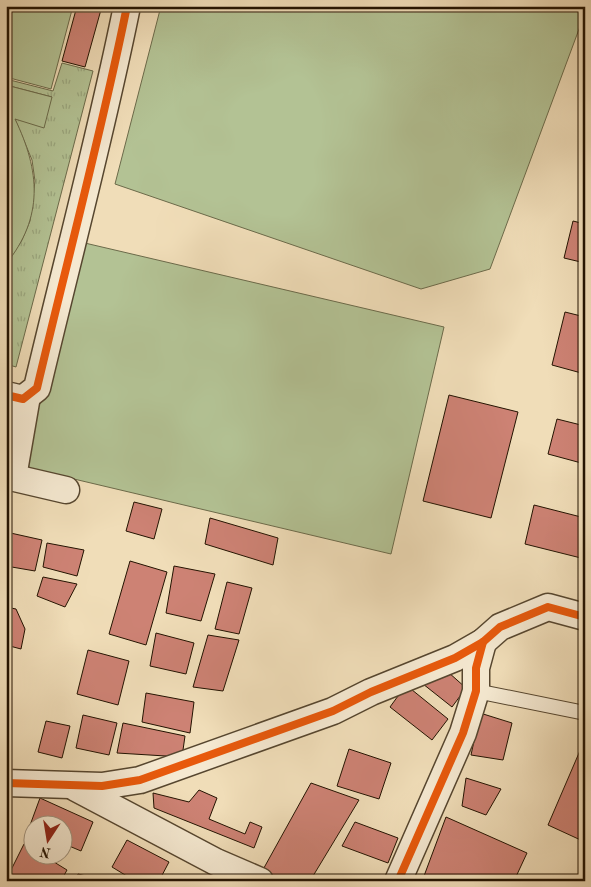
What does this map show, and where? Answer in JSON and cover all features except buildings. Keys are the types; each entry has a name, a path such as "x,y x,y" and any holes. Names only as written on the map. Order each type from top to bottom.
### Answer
{"street":[{"path":"66,490 10,476 17,396 37,388 72,240 105,115 127,6"},
{"path":"6,783 102,786 140,780 333,710 371,692 455,658 483,642 500,627 548,607 585,616"},
{"path":"398,881 463,733 476,691 476,668 483,642"},
{"path":"69,785 216,862 260,881"}],"lane":[{"path":"476,691 585,713"}],"green space":[{"path":"6,6 73,6 51,89 6,77"},
{"path":"161,6 585,6 585,13 490,269 421,289 115,184"},
{"path":"62,63 93,71 16,367 6,364 6,264 22,240 30,221 35,181 32,160 15,119 52,97 6,85 6,79 53,91"},
{"path":"6,85 52,97 44,128 15,119 29,157 34,193 27,229 6,264"},
{"path":"72,240 444,327 391,554 19,466"}],"cycle path":[{"path":"6,395 23,399 37,388 95,150 127,6"},
{"path":"6,783 102,786 140,780 333,711 371,692 455,658 483,642 500,627 548,607 585,617"},
{"path":"398,881 463,733 476,691 476,668 483,642"}]}
